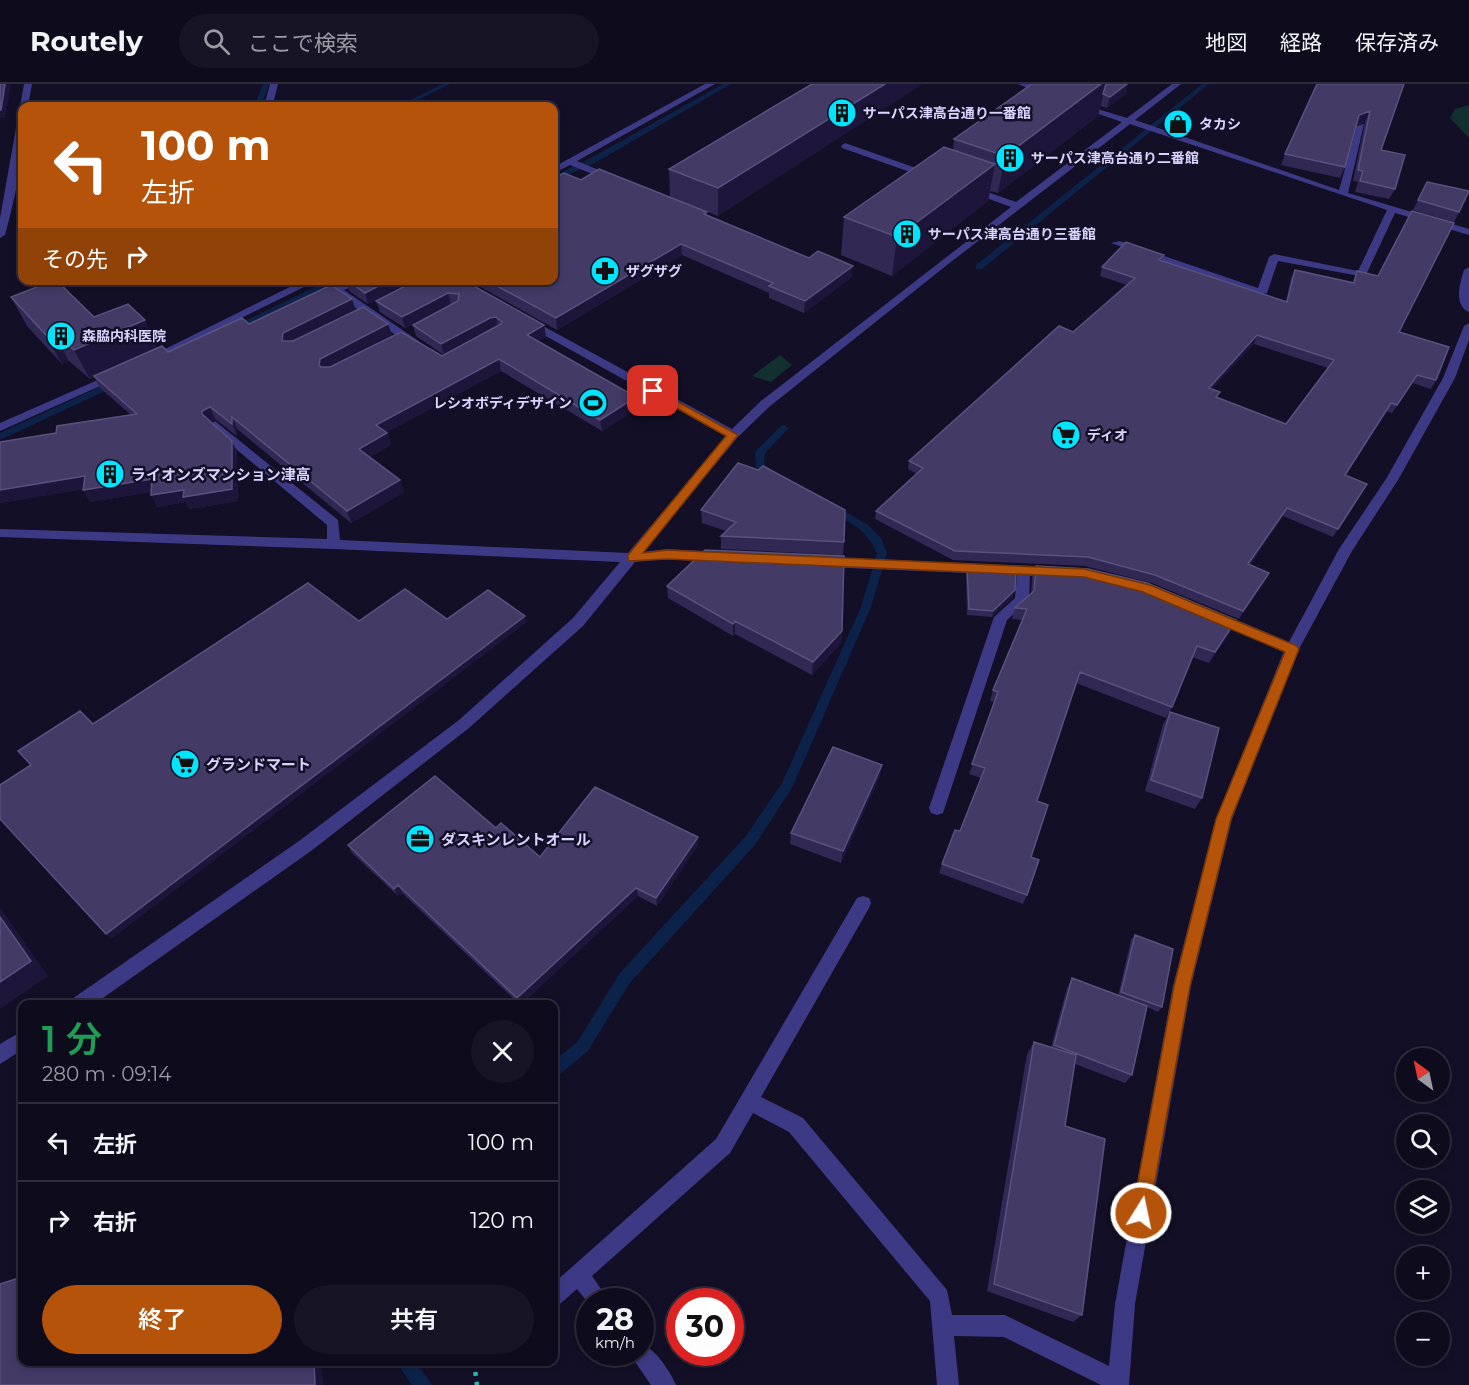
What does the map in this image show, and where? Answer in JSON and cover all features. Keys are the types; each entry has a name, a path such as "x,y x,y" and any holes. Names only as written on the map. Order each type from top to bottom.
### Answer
{"street":[{"path":"25,102 28,84"},
{"path":"267,102 270,100 274,84"},
{"path":"558,169 578,165 711,84"},
{"path":"1022,84 1054,96"},
{"path":"90,1000 305,846 464,724 578,622 733,435 772,397 1177,84"},
{"path":"1077,104 1343,194 1469,232"},
{"path":"1343,194 1361,126"},
{"path":"0,235 18,138"},
{"path":"845,146 943,180"},
{"path":"578,165 627,185"},
{"path":"964,188 1018,206"},
{"path":"4,211 18,206"},
{"path":"1116,243 1262,293 1274,257 1361,275 1392,210"},
{"path":"1469,270 1463,292 1469,309"},
{"path":"0,427 131,368 304,285"},
{"path":"343,285 345,286 336,290 424,350"},
{"path":"515,314 733,435"},
{"path":"943,1325 1005,1326 1118,1384 1125,1304 1182,986 1224,819 1292,649 1346,549 1392,480 1443,388 1469,326"},
{"path":"215,424 333,523 334,544"},
{"path":"0,533 334,544 632,558 667,554 738,558"},
{"path":"808,561 1072,572"},
{"path":"937,808 1000,618 1022,600 1024,571"},
{"path":"1198,610 1292,649"},
{"path":"558,1292 723,1146 863,903"},
{"path":"0,1055 18,1043"},
{"path":"749,1101 796,1125 940,1297 948,1385"},
{"path":"578,1274 589,1288"},
{"path":"650,1366 665,1385"}],"path":[{"path":"475,1366 477,1385"}],"green space":[{"path":"1469,105 1469,138 1450,118 1455,109"},
{"path":"780,355 792,365 771,382 752,376"}],"building":[{"path":"0,84 5,84 1,110 0,110"},
{"path":"812,84 885,84 718,188 669,169"},
{"path":"1032,84 1101,84 1005,156 954,139"},
{"path":"1106,84 1127,84 1110,97 1103,94"},
{"path":"1317,84 1404,84 1381,150 1405,155 1395,189 1360,181 1363,171 1358,170 1370,111 1359,115 1345,167 1285,154"},
{"path":"944,147 995,164 897,237 844,217"},
{"path":"599,169 707,212 704,214 809,258 818,251 853,266 805,301 769,286 773,283 681,244 556,318 495,285 558,285 558,176 564,173 581,180"},
{"path":"1427,182 1469,191 1459,212 1418,200"},
{"path":"1412,211 1454,223 1399,332 1449,347 1436,380 1417,375 1397,405 1391,403 1345,475 1367,484 1338,529 1287,508 1248,564 1269,573 1243,611 1155,575 1088,557 955,551 876,511 923,468 909,461 1059,326 1073,332 1135,278 1102,267 1126,242 1164,255 1159,260 1287,302 1295,270 1354,283 1357,271 1378,276","holes":["1257,335 1334,360 1286,424 1216,397 1220,392 1209,388"]},
{"path":"43,285 61,285 94,317 128,304 145,320 74,350 53,332 46,335 11,297"},
{"path":"331,285 352,299 283,333 282,341 293,341 363,307 388,324 320,359 321,367 330,367 401,332 442,356 502,322 496,317 490,318 441,344 413,325 458,301 459,294 448,293 402,317 376,301 407,285 472,285 544,325 527,335 636,397 600,420 499,359 376,425 387,433 359,449 400,480 347,511 232,417 232,424 210,407 202,411 202,414 232,441 232,489 183,497 184,490 151,495 152,479 83,490 85,476 0,490 0,442 56,433 57,426 137,414 94,376 162,346 168,352 242,318 249,324"},
{"path":"354,285 380,285 365,293"},
{"path":"738,463 758,470 763,466 845,510 844,542 721,536 736,522 701,510"},
{"path":"705,550 844,556 842,631 813,662 735,621 733,624 667,586"},
{"path":"1036,566 1088,569 1147,583 1236,620 1215,652 1197,646 1172,707 1080,672 1037,801 1048,805 1031,857 1039,860 1027,895 942,864 955,830 960,831 985,768 972,764 998,692 993,690 1027,609 1015,608 1034,591"},
{"path":"967,568 1016,571 1015,590 993,611 969,609"},
{"name":"グランドマート","path":"308,583 359,621 405,589 447,619 488,590 525,616 106,934 0,819 0,785 31,765 18,751 80,711 93,724"},
{"path":"1170,712 1219,728 1202,798 1151,780"},
{"path":"833,747 882,765 843,851 791,833"},
{"path":"435,776 496,828 501,823 540,857 595,787 698,837 656,898 636,888 517,998 398,885 394,889 348,845"},
{"path":"0,917 31,961 0,982"},
{"path":"1135,935 1173,949 1162,1007 1121,992"},
{"path":"1072,978 1147,1006 1132,1075 1054,1045"},
{"path":"1034,1042 1076,1055 1065,1126 1105,1139 1082,1315 994,1284"},
{"path":"18,1278 18,1366 314,1366 315,1385 0,1385 0,1284"}],"waterway":[{"path":"259,102 266,84"},
{"path":"410,102 447,84"},
{"path":"558,177 590,162 728,84"},
{"path":"979,267 1206,84"},
{"path":"232,329 326,285"},
{"path":"0,437 115,383"},
{"path":"774,476 759,465 760,452 784,428"},
{"path":"558,1067 583,1046 624,979 750,841 787,786 866,607 882,554 877,541 864,527 831,506"},
{"path":"408,1366 423,1385"}],"place":[{"name":"サーパス津高台通り一番館","path":"842,113"},
{"name":"タカシ","path":"1178,124"},
{"name":"サーパス津高台通り二番館","path":"1010,158"},
{"name":"サーパス津高台通り三番館","path":"907,234"},
{"name":"ザグザグ","path":"605,271"},
{"name":"森脇内科医院","path":"61,336"},
{"name":"レシオボディデザイン","path":"593,403"},
{"name":"ディオ","path":"1066,435"},
{"name":"ライオンズマンション津高","path":"110,474"},
{"name":"グランドマート","path":"185,764"},
{"name":"ダスキンレントオール","path":"420,839"}],"route":[{"path":"653,391 733,435 632,558 667,554 1084,573 1146,588 1292,649 1224,819 1182,986 1141,1213"}]}
